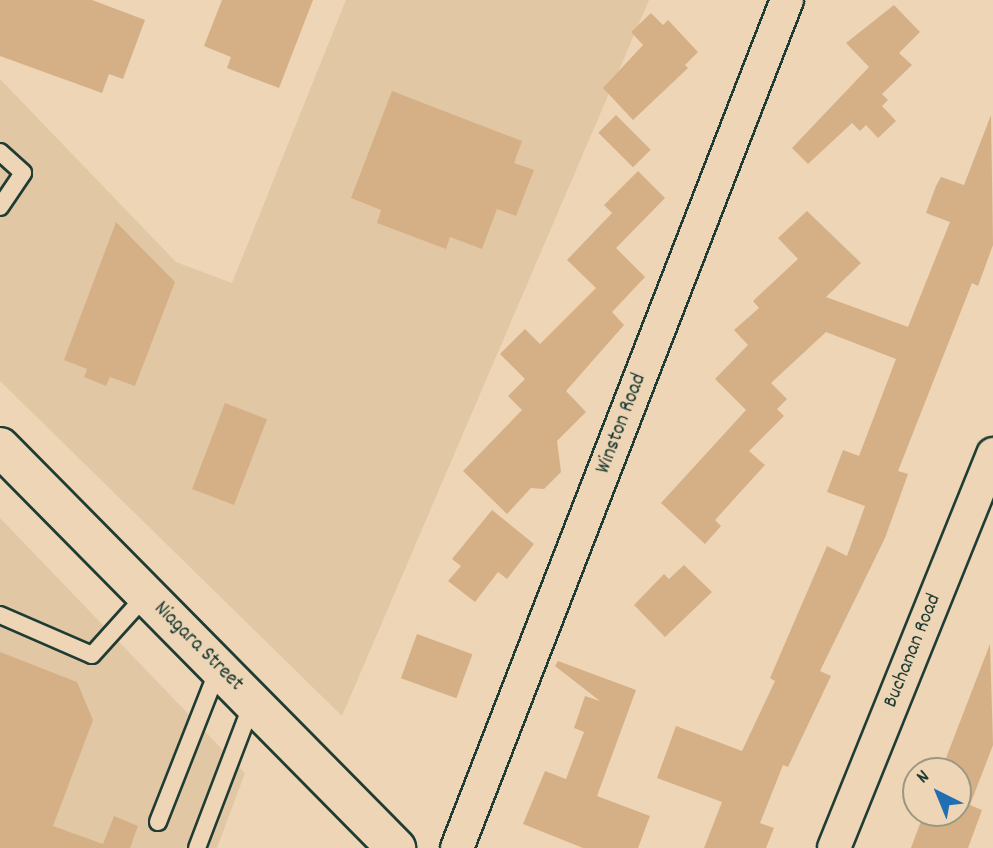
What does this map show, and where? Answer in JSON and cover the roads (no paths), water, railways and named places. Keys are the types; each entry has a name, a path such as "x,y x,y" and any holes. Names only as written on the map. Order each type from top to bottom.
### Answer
{"main road":[{"name":"Niagara Street","path":"0,447 396,848"}],"street":[{"name":"Winston Road","path":"457,848 788,0"},
{"name":"Buchanan Road","path":"834,848 993,454"}],"lane":[{"path":"0,152 23,173 0,206"},
{"path":"0,615 92,655 146,594"},
{"path":"158,822 219,668"},
{"path":"197,848 253,702"}]}
